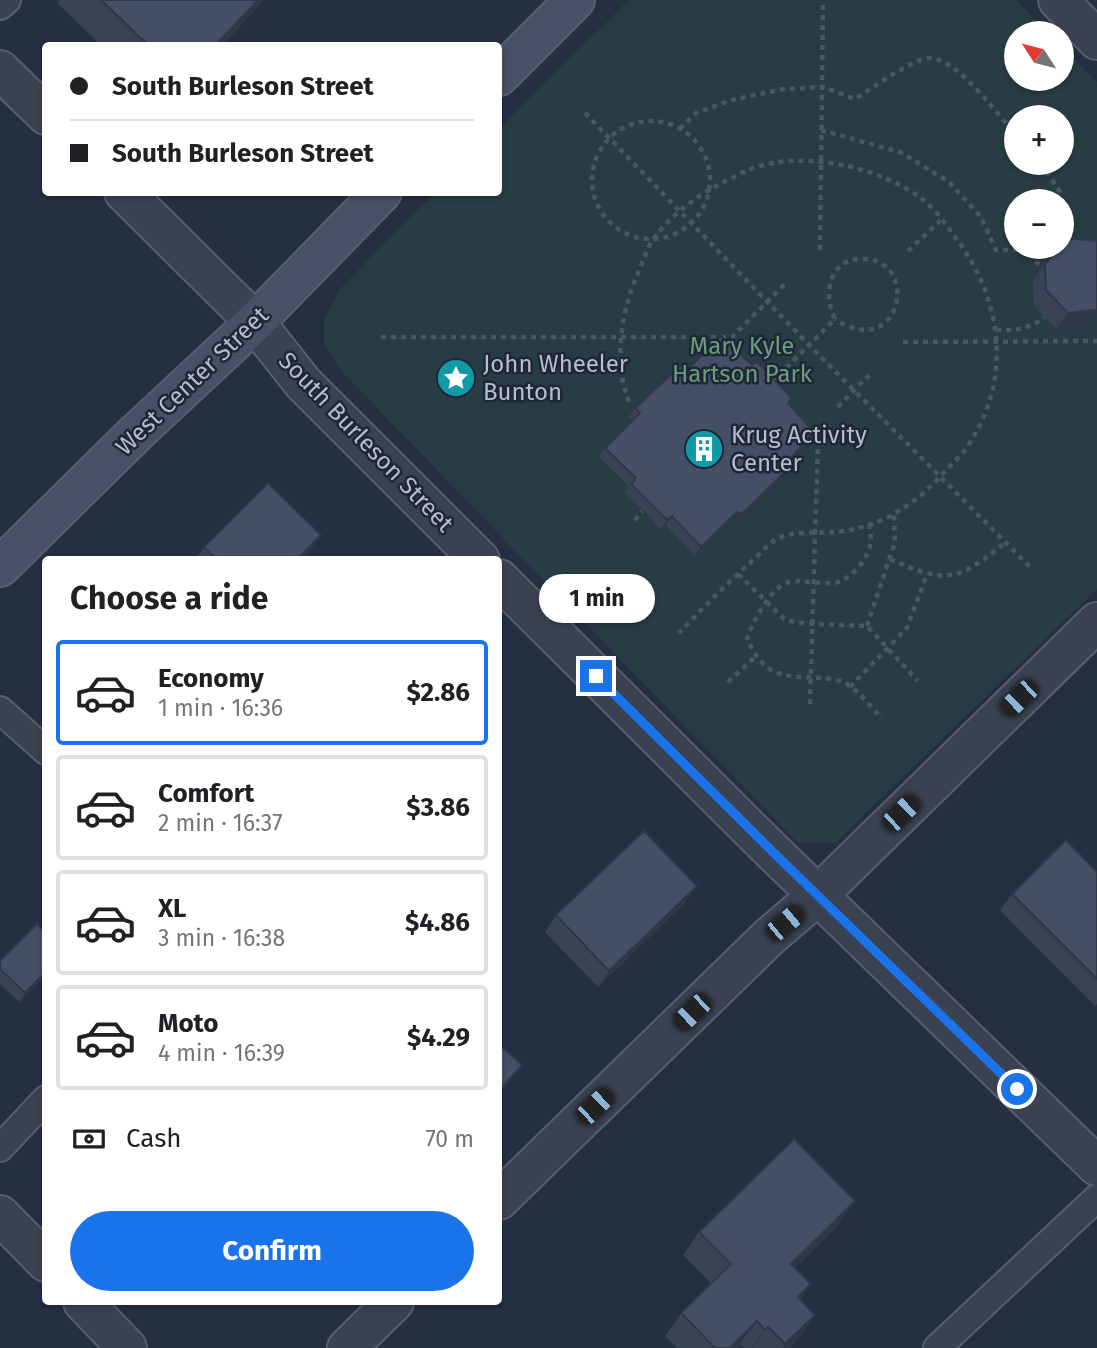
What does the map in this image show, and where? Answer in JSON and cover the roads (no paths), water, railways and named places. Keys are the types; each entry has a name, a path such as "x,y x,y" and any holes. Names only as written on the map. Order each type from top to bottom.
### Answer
{"main road":[{"path":"502,73 575,0"},
{"name":"West Center Street","path":"0,567 135,434 255,322 378,196"}],"street":[{"path":"1058,0 1097,40"},
{"path":"0,70 42,111"},
{"name":"South Burleson Street","path":"128,196 255,322 303,383 476,556"},
{"path":"502,582 1097,1167"},
{"path":"502,1197 769,937 818,895 1097,622"},
{"path":"0,1214 42,1258"},
{"path":"86,1305 127,1348"},
{"path":"347,1348 391,1305"}],"lane":[{"path":"0,6 7,0"},
{"path":"0,710 42,747"},
{"path":"0,1148 42,1103"},
{"path":"937,1348 1097,1198"}],"place":[{"name":"John Wheeler Bunton","path":"456,378"},
{"name":"Krug Activity Center","path":"704,449"}],"park label":[{"name":"Mary Kyle Hartson Park","path":"742,360"}]}
